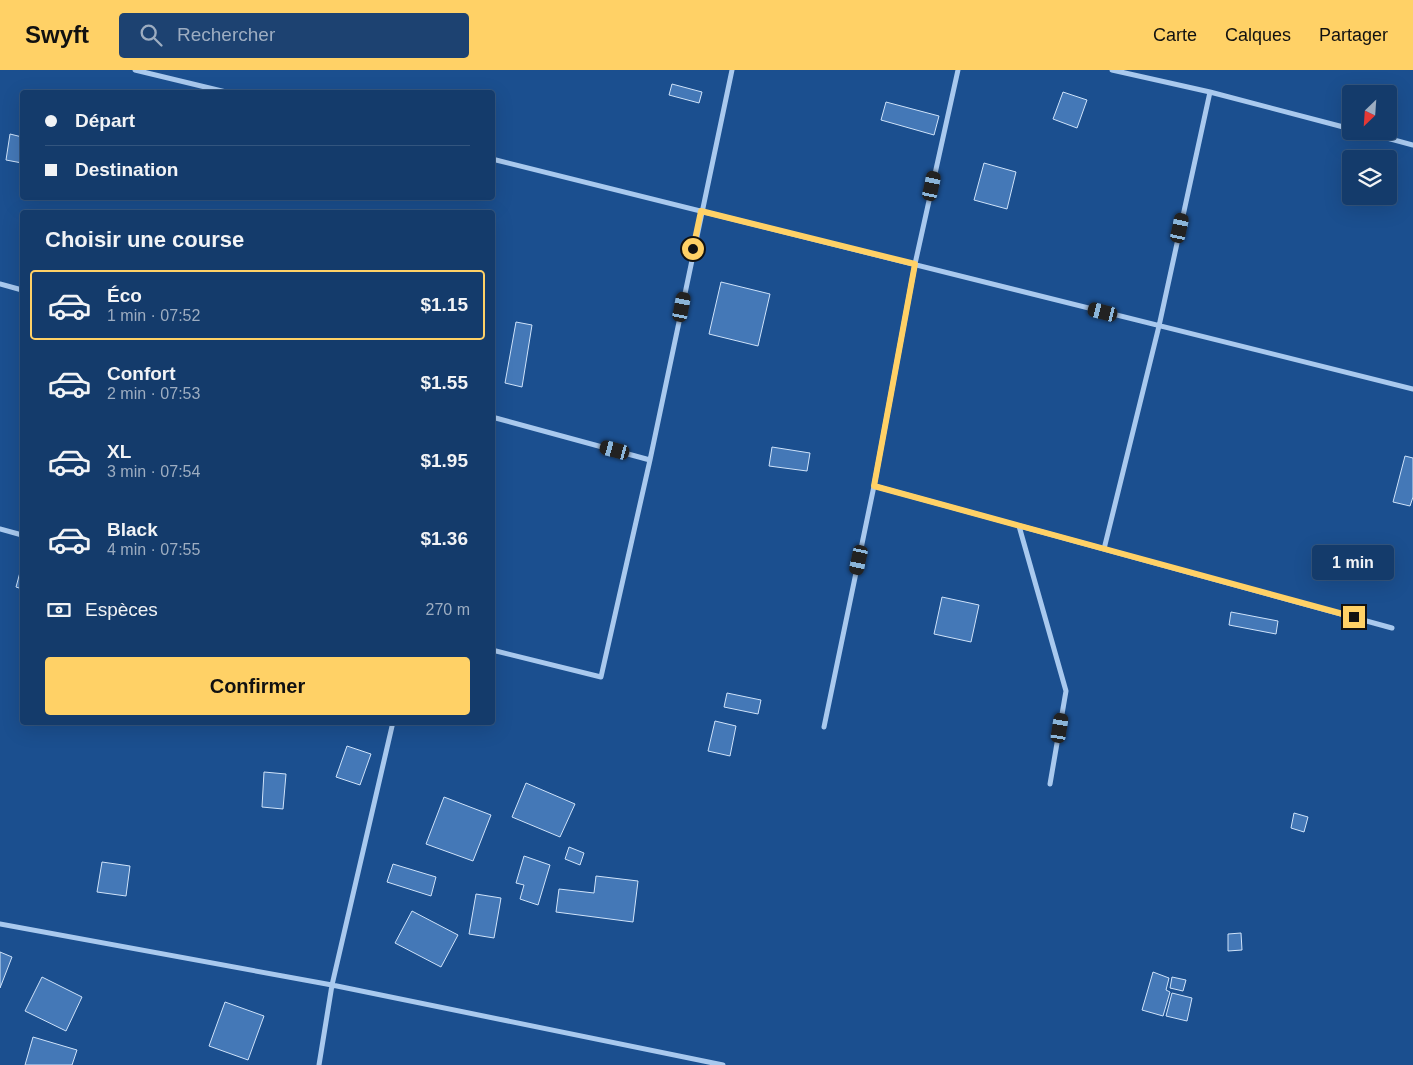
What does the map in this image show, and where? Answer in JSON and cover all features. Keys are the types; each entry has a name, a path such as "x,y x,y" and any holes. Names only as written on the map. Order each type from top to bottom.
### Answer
{"street":[{"path":"136,70 218,90"},
{"path":"495,651 601,677 650,460 732,70"},
{"path":"824,727 874,486 915,264 958,70"},
{"path":"1112,70 1210,92 1342,127"},
{"path":"1104,549 1159,326 1210,92"},
{"path":"1394,140 1413,145"},
{"path":"495,160 1413,389"},
{"path":"0,284 20,289"},
{"path":"495,418 650,460"},
{"path":"874,486 1392,628"},
{"path":"1019,526 1066,691 1050,784"},
{"path":"0,529 20,534"},
{"path":"319,1065 332,985 392,725"},
{"path":"0,924 332,985 723,1065"}],"building":[{"path":"672,84 702,92 699,103 669,95"},
{"path":"1063,92 1087,100 1077,128 1053,119"},
{"path":"886,102 939,116 934,135 881,120"},
{"path":"10,134 20,136 20,163 6,160"},
{"path":"984,163 1016,172 1007,209 974,200"},
{"path":"721,282 770,294 758,346 709,334"},
{"path":"516,322 532,325 522,387 505,383"},
{"path":"772,447 810,453 807,471 769,466"},
{"path":"1405,456 1413,458 1413,497 1410,506 1393,502"},
{"path":"20,572 20,588 16,587"},
{"path":"942,597 979,605 971,642 934,634"},
{"path":"1231,612 1278,621 1276,634 1229,625"},
{"path":"727,693 761,700 758,714 724,707"},
{"path":"715,721 736,726 730,756 708,751"},
{"path":"347,746 371,754 360,785 336,777"},
{"path":"264,772 286,774 283,809 262,807"},
{"path":"526,783 575,804 560,837 512,817"},
{"path":"444,797 491,815 473,861 426,844"},
{"path":"1294,813 1308,817 1304,832 1291,828"},
{"path":"569,847 584,853 580,865 565,859"},
{"path":"524,856 550,865 538,905 520,899 524,885 516,883"},
{"path":"102,862 130,866 126,896 97,892"},
{"path":"393,864 436,877 431,896 387,882"},
{"path":"596,876 638,881 633,922 556,912 559,889 594,893"},
{"path":"476,894 501,898 494,938 469,934"},
{"path":"412,911 458,935 441,967 395,943"},
{"path":"1241,933 1242,950 1228,951 1228,934"},
{"path":"0,952 12,957 0,988"},
{"path":"1153,972 1169,978 1166,990 1170,992 1163,1016 1142,1010"},
{"path":"42,977 82,997 66,1031 25,1011"},
{"path":"1172,977 1186,980 1183,991 1170,988"},
{"path":"1172,993 1192,998 1187,1021 1166,1016"},
{"path":"225,1002 264,1016 248,1060 209,1046"},
{"path":"33,1037 77,1050 72,1065 25,1065"}],"route":[{"path":"693,249 701,211 915,264 874,486 1354,617"}]}
